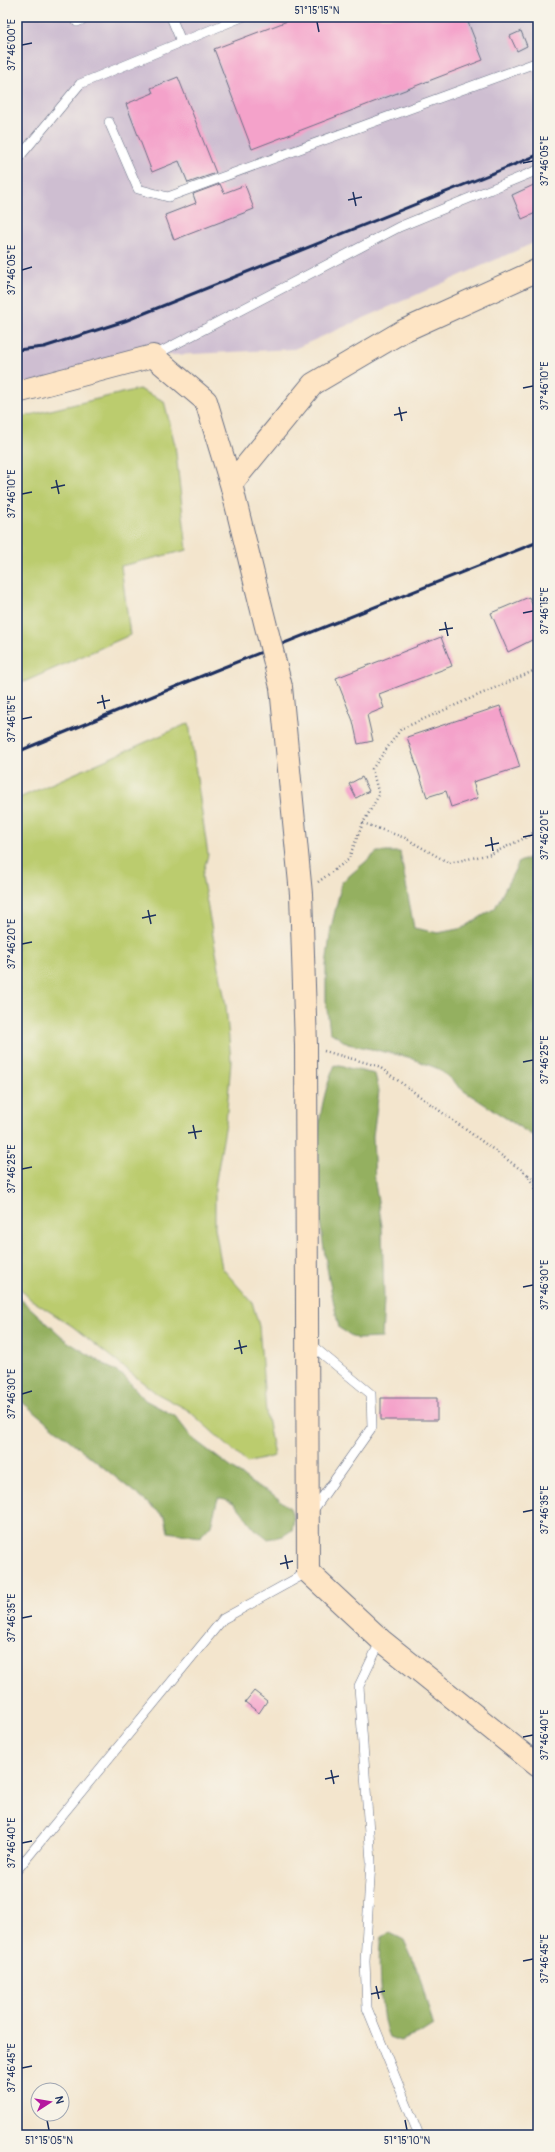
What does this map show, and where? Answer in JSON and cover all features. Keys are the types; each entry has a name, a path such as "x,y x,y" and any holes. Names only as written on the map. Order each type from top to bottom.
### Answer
{"street":[{"path":"231,484 313,384 403,331 538,270"},
{"path":"17,392 153,356 206,401 231,484 281,688 301,894 306,1046 308,1572 381,1640 538,1766"}],"lane":[{"path":"77,22 89,17"},
{"path":"171,17 181,41"},
{"path":"17,160 80,84 242,17"},
{"path":"109,122 138,189 168,197 538,62"},
{"path":"153,356 399,227 538,170"},
{"path":"307,1340 371,1394 372,1427 308,1519"},
{"path":"17,1870 223,1619 308,1572"},
{"path":"381,1640 359,1686 371,1862 365,1961 367,2008 419,2135"}],"path":[{"path":"301,894 348,860 363,822 379,795 372,769 401,729 538,669"},
{"path":"363,822 405,838 449,862 491,854 531,835 538,824"},
{"path":"306,1046 378,1066 538,1181"},
{"path":"527,1174 538,1193"}],"shaded area":[{"path":"17,17 538,17 538,241 294,349 153,356 17,392"}],"green space":[{"path":"139,389 164,401 175,445 187,550 121,566 130,635 17,685 17,418"},
{"path":"189,723 208,855 202,876 226,1006 231,1061 226,1123 215,1186 215,1228 222,1268 252,1302 259,1326 266,1412 274,1456 247,1463 188,1410 156,1393 72,1326 30,1299 17,1285 17,799"},
{"path":"377,852 400,852 414,928 438,933 463,928 495,908 519,862 538,855 538,1139 464,1091 439,1069 408,1057 348,1044 330,1032 326,1002 326,965 331,928 342,882"},
{"path":"335,1065 375,1074 379,1091 373,1136 375,1183 382,1226 384,1299 382,1338 357,1339 339,1328 326,1264 318,1196 317,1161 319,1127 325,1095"},
{"path":"17,1296 68,1342 125,1377 145,1400 175,1416 192,1438 253,1484 271,1493 290,1508 294,1519 292,1530 283,1536 268,1539 255,1529 240,1509 230,1501 218,1498 211,1525 200,1537 168,1532 165,1517 17,1398"},
{"path":"390,1933 404,1940 419,1974 433,2025 419,2034 400,2041 389,2037 381,2002 379,1959 381,1937"}],"building":[{"path":"298,17 466,17 483,60 252,149 214,49"},
{"path":"521,31 527,46 517,51 510,36"},
{"path":"178,77 216,173 188,183 179,161 152,172 126,104 153,93 151,88"},
{"path":"538,183 538,212 522,219 512,195"},
{"path":"220,184 224,193 245,185 254,209 174,240 165,215 196,203 193,194"},
{"path":"529,597 538,618 538,637 508,652 491,613"},
{"path":"441,637 452,666 379,694 384,708 367,715 373,741 358,744 353,721 336,678"},
{"path":"500,706 520,767 473,782 478,798 451,807 446,791 427,797 407,737"},
{"path":"362,777 369,791 356,798 349,784"},
{"path":"381,1398 437,1398 437,1420 381,1420"},
{"path":"254,1691 267,1701 259,1713 245,1702"}],"railway":[{"path":"17,350 44,347 125,321 538,155"},
{"path":"17,752 214,671 538,542"}]}
